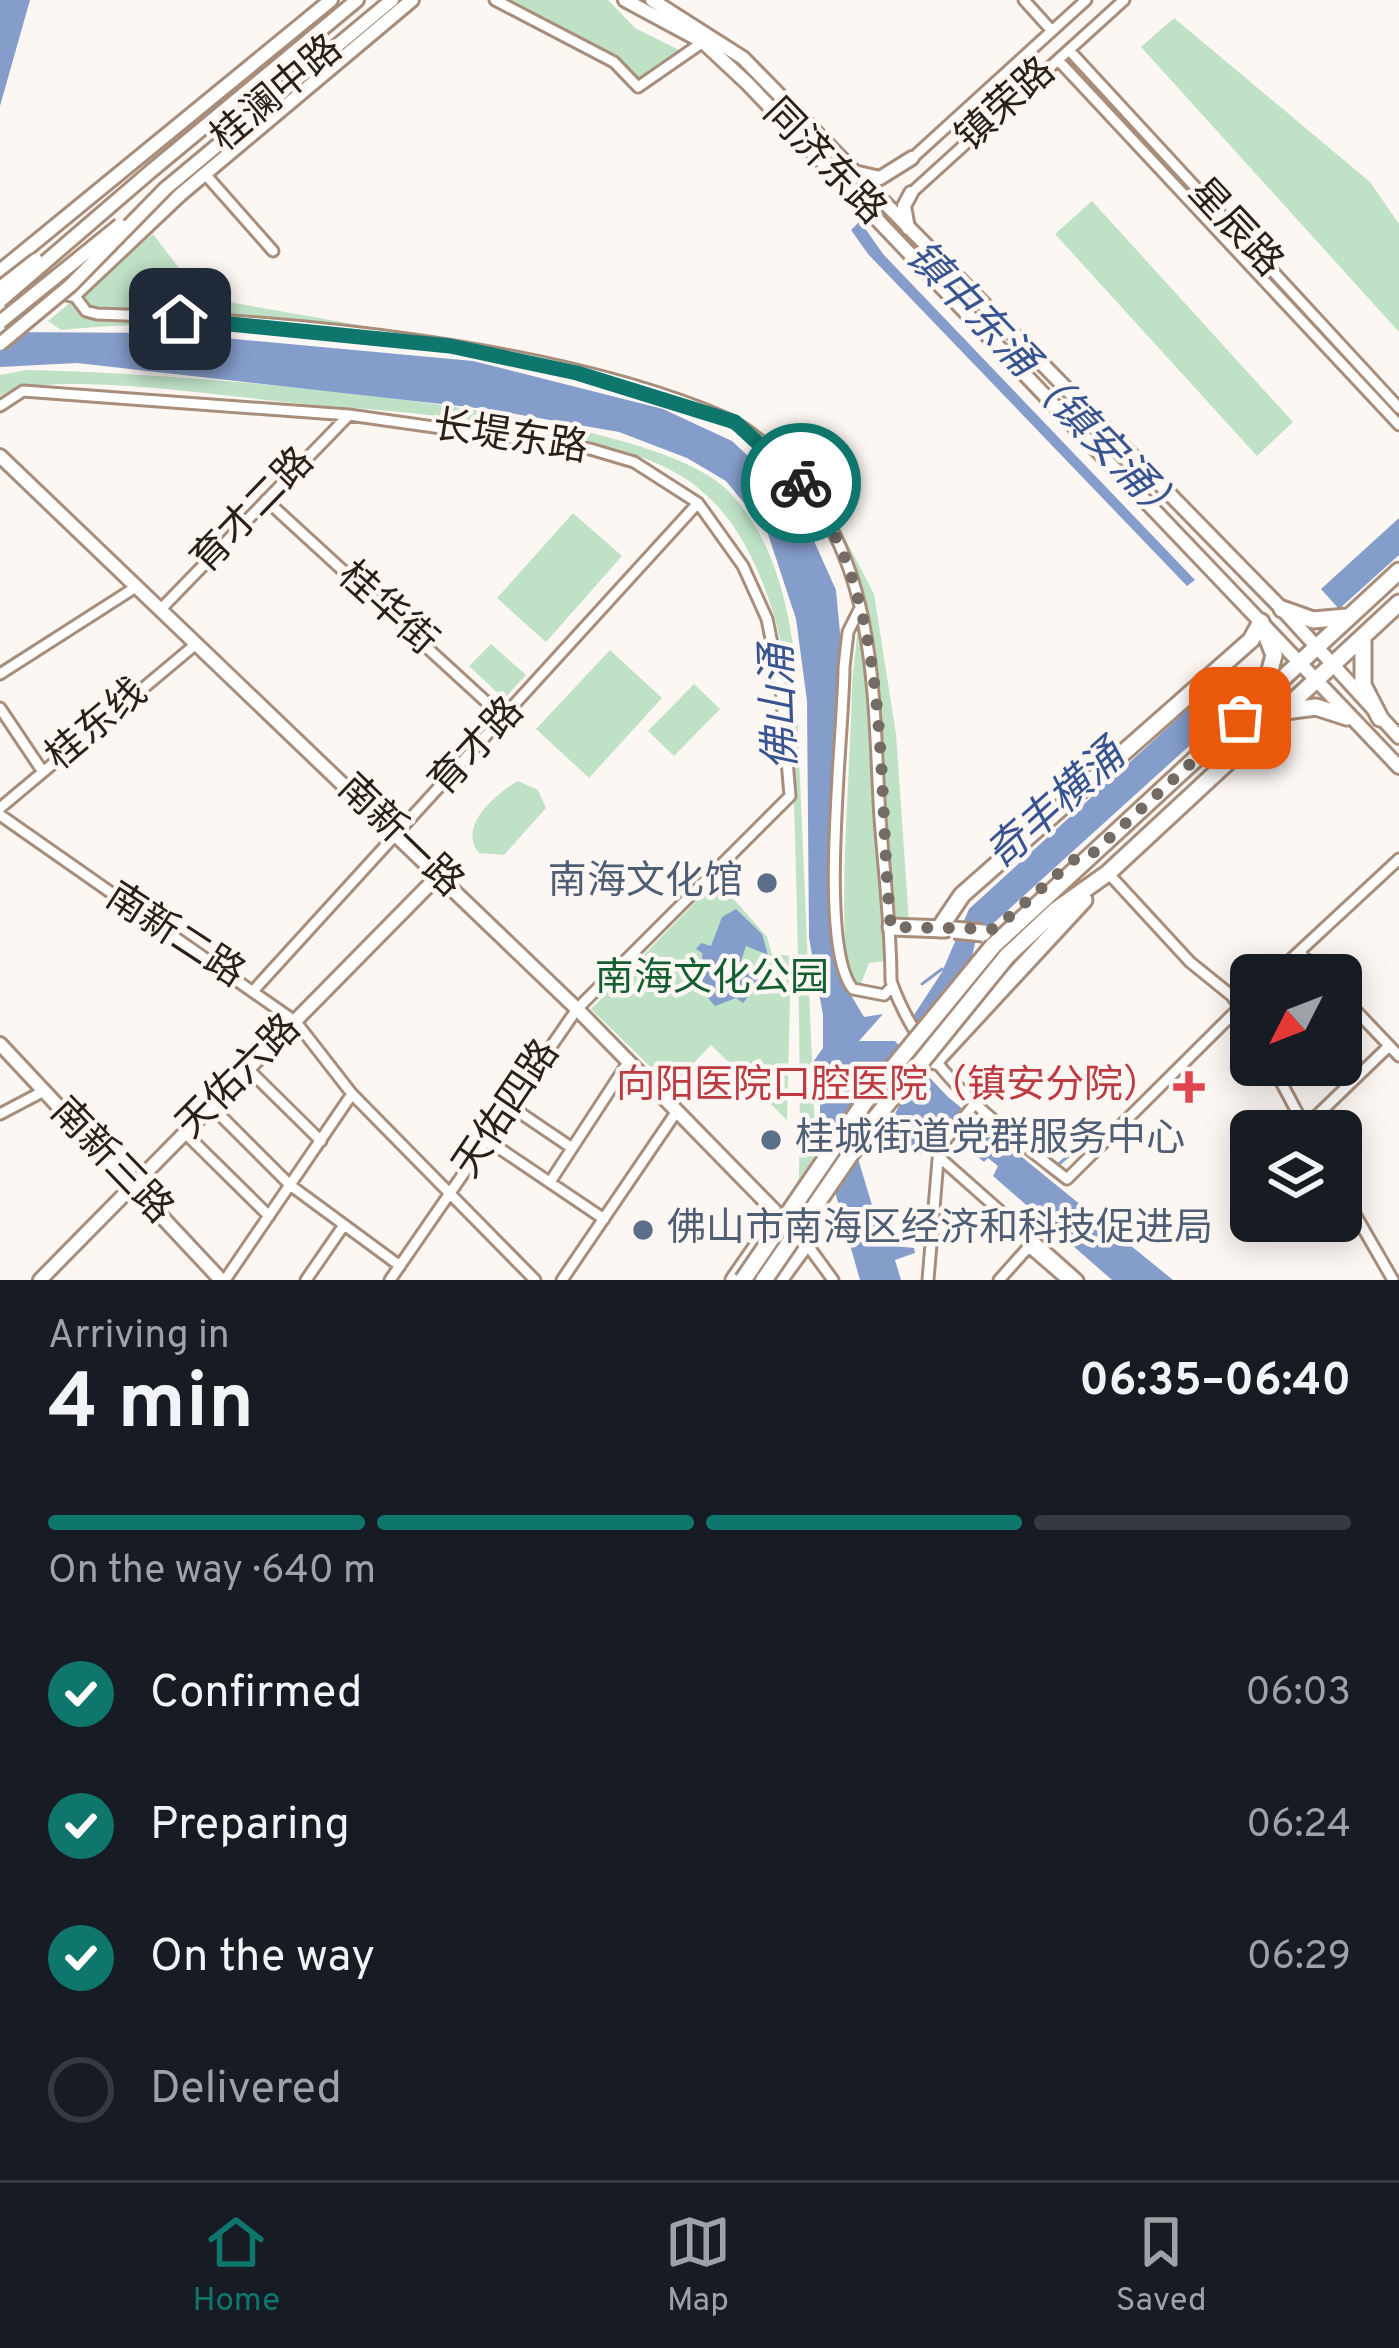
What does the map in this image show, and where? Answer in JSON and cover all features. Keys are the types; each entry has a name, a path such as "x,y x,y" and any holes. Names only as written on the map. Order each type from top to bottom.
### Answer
{"highway":[{"path":"743,1280 864,1103 994,945 1399,571"},
{"path":"764,1280 994,945 1108,873 1398,604"},
{"path":"1282,609 1313,620 1350,616"},
{"path":"1262,622 1274,655 1262,698"},
{"path":"947,929 962,895 1251,640 1262,622"},
{"path":"1363,637 1363,685 1380,718"},
{"path":"1282,711 1316,707 1347,717"},
{"path":"935,1061 1087,897 1088,887"},
{"path":"891,927 947,929 994,945"},
{"path":"734,1280 785,1221"},
{"path":"779,1280 806,1243"}],"main road":[{"path":"0,271 188,129 331,0"},
{"name":"桂澜中路","path":"151,171 188,129 357,0"},
{"path":"0,284 74,295 200,169 310,86 388,8 412,0"},
{"name":"同济东路","path":"625,0 703,42 1399,767"},
{"name":"同济东路","path":"652,0 743,58 1318,646 1399,737"},
{"name":"桂澜中路","path":"165,189 200,169 324,57 388,8"},
{"path":"310,86 357,29"},
{"path":"310,86 324,57"},
{"path":"854,172 880,178 912,158"},
{"path":"0,284 151,171"},
{"path":"0,301 151,171"},
{"path":"0,322 165,189"},
{"path":"0,344 71,285 165,189"},
{"path":"909,229 904,206 911,193"},
{"name":"南新一路","path":"0,456 577,1009 806,1243"},
{"name":"天佑六路","path":"40,1280 439,875"},
{"name":"南新三路","path":"0,1044 223,1280"}],"street":[{"path":"495,0 614,62 638,87 703,42"},
{"path":"1024,0 1052,31"},
{"name":"镇荣路","path":"872,193 1086,0"},
{"name":"镇荣路","path":"890,211 1124,0"},
{"name":"星辰路","path":"1069,50 1399,408"},
{"path":"1058,60 1399,425"},
{"path":"1012,67 1018,81 1032,83"},
{"path":"200,169 273,251"},
{"path":"74,295 86,311 97,314 450,346 577,373 735,422 805,488 842,553 871,659 893,986 907,1026 935,1061 973,1106 1067,1179 1230,1017"},
{"name":"长堤东路","path":"0,406 23,391 349,415 590,449 634,462 698,503 726,535 767,620 781,688 790,796"},
{"name":"育才二路","path":"160,610 349,415"},
{"name":"桂华街","path":"266,500 506,720"},
{"name":"育才路","path":"254,990 506,720 698,503"},
{"path":"0,674 136,586"},
{"path":"859,610 848,632 844,667 835,903 839,959 853,989 884,995 893,986"},
{"name":"桂东线","path":"0,812 196,644"},
{"path":"0,707 44,772"},
{"name":"天佑四路","path":"390,1280 577,1009 790,796"},
{"name":"南新二路","path":"0,812 127,908 296,1022 352,1094 535,1280"},
{"path":"1299,952 1399,859"},
{"path":"1108,873 1190,962 1230,997"},
{"path":"1362,1017 1399,1056"},
{"path":"1325,1110 1389,1046"},
{"path":"550,1182 629,1061"},
{"path":"249,1070 321,1141"},
{"path":"0,1114 42,1092"},
{"path":"223,1280 352,1094"},
{"path":"511,1106 572,1148"},
{"path":"928,1280 939,1157 948,1135 973,1106"},
{"path":"212,1107 290,1185 400,1266"},
{"path":"562,1280 678,1110"},
{"path":"185,1134 269,1216"},
{"path":"488,1140 604,1219"},
{"path":"939,1157 1067,1280"},
{"path":"306,1280 344,1225"},
{"path":"1362,1226 1393,1280"},
{"path":"806,1243 833,1280"},
{"path":"999,1280 1031,1244"},
{"path":"1031,1244 1078,1280"}],"green space":[{"path":"504,0 608,0 635,28 679,50 641,83 616,58"},
{"path":"1174,18 1370,182 1399,224 1399,332 1141,47"},
{"path":"1092,201 1293,422 1257,456 1055,234"},
{"path":"153,234 201,297 478,346 622,380 745,423 822,494 874,594 896,734 909,922 888,924 886,961 869,963 859,989 847,977 844,904 857,614 830,541 778,467 740,434 710,420 515,365 361,338 283,330 131,325 61,330 48,321"},
{"path":"27,370 282,386 499,414 596,434 673,458 724,487 765,545 788,614 795,661 816,1154 799,1179 795,835 786,672 760,576 727,517 712,500 676,473 640,457 548,432 496,424 99,384 23,388 0,396 0,375"},
{"path":"573,513 622,556 546,642 497,598"},
{"path":"491,644 526,675 504,699 469,666"},
{"path":"610,650 662,698 589,778 536,729"},
{"path":"694,684 720,709 674,756 648,731"},
{"path":"518,781 538,790 546,808 504,855 479,853 473,843 476,822 499,794"},
{"name":"南海文化公园","path":"717,880 767,937 772,954 791,956 787,1120 711,1045 671,1087 591,1009"}],"water":[{"path":"0,0 30,0 0,106"},
{"path":"860,221 883,254 1195,580 1187,586 868,254 851,230"},
{"name":"佛山涌","path":"0,332 171,333 473,361 663,409 732,441 761,468 809,530 836,590 841,644 832,911 839,975 864,1017 883,1014 859,1041 895,1041 948,1097 1173,1280 1112,1280 993,1176 998,1166 988,1158 984,1162 939,1125 920,1155 884,1135 902,1100 875,1071 854,1068 850,1132 884,1245 914,1248 915,1253 895,1260 901,1280 860,1280 820,1139 820,1065 813,1062 823,1048 823,1015 809,938 807,701 796,619 767,531 726,481 687,458 619,432 486,409 77,363 0,367"},
{"path":"1399,518 1399,555 1339,609 1321,589"},
{"path":"1234,667 1252,689 976,939 971,961 922,1033 912,1018 942,972 969,909"},
{"path":"736,909 762,934 768,955 746,946 740,964 760,981 743,1003 736,998 715,1006 703,992 702,953 696,949 701,943 711,946 722,917"}],"waterway":[{"name":"奇丰横涌","path":"922,984 942,969"},
{"path":"1059,1164 1075,1150"}],"way so far":[{"path":"801,483 842,553 871,659 891,927 983,933 995,929 1076,858 1092,854 1240,718"}],"place":[{"name":"南海文化馆","path":"767,883"},
{"name":"向阳医院口腔医院（镇安分院）","path":"1189,1087"},
{"name":"桂城街道党群服务中心","path":"771,1140"},
{"name":"佛山市南海区经济和科技促进局","path":"643,1230"}],"route":[{"path":"180,319 450,346 577,373 735,422 801,483"}],"water label":[{"name":"镇中东涌（镇安涌）","path":"1043,386"}]}
